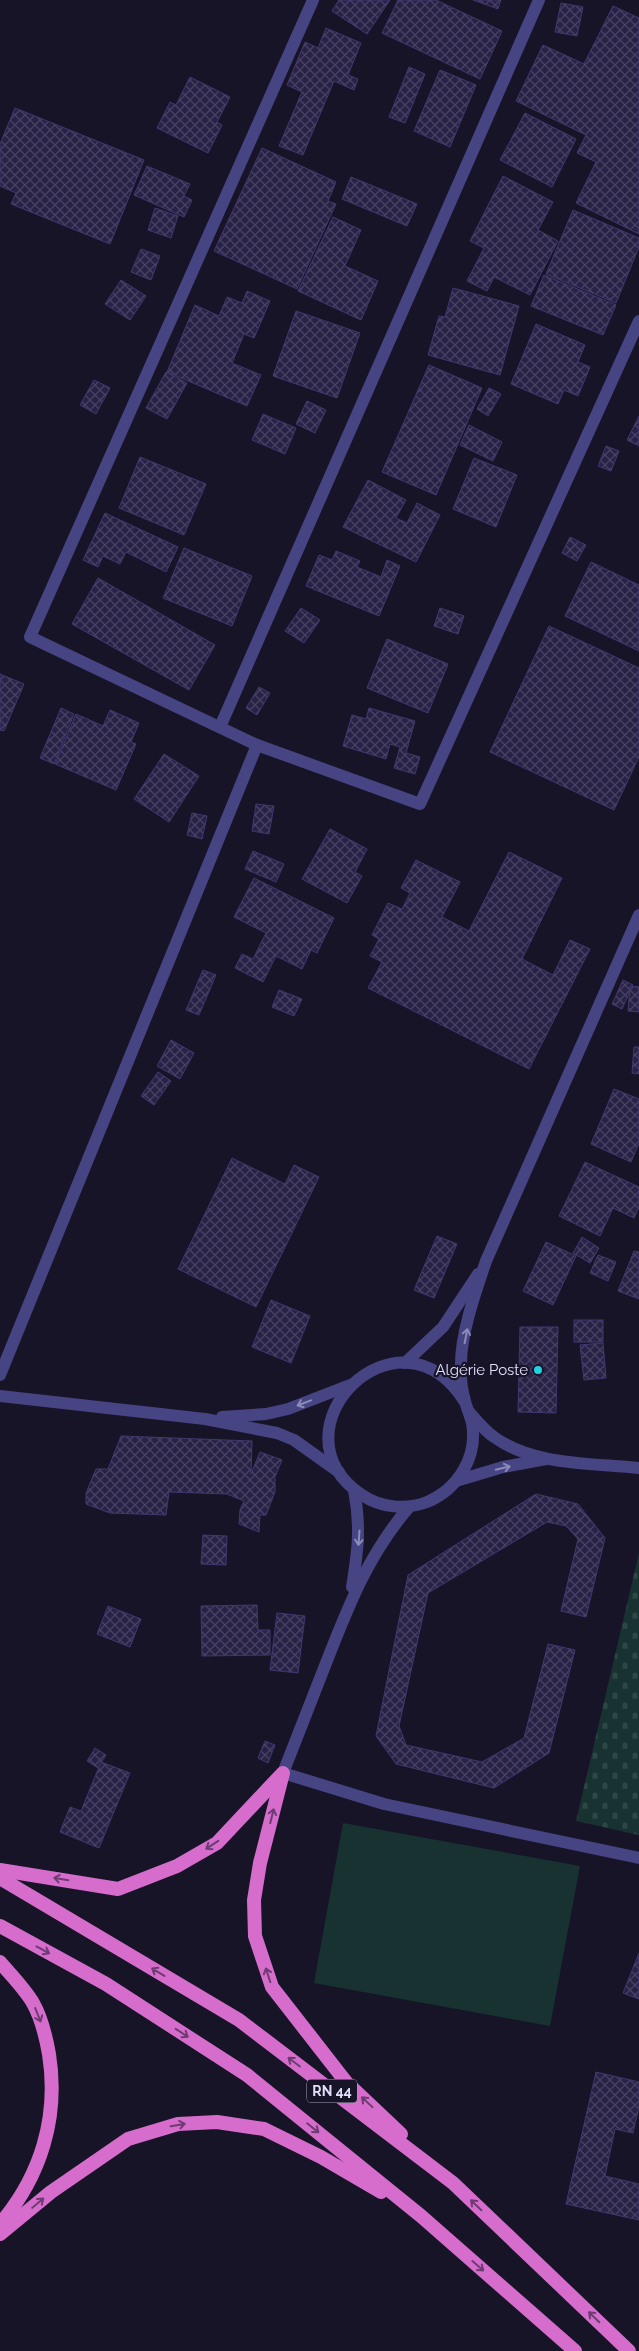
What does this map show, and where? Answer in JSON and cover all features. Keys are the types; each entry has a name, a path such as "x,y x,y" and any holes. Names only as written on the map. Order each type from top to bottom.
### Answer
{"highway":[{"path":"0,1870 118,1889 177,1866 217,1842 283,1773"},
{"path":"283,1773 260,1863 254,1900 255,1936 272,1987 346,2082 454,2183"},
{"name":"RN 44","path":"0,1878 239,2020 454,2183 629,2351"},
{"name":"RN 44","path":"0,1926 106,1984 247,2075 421,2216 575,2351"},
{"path":"0,1962 33,2003 45,2031 52,2077 52,2096 44,2150 18,2204 0,2224"},
{"path":"0,2234 51,2192 128,2139 178,2124 217,2122 264,2129 321,2157 421,2216"}],"street":[{"path":"313,0 30,637 257,745 420,804 639,321"},
{"path":"220,727 539,0"},
{"path":"0,1375 257,745"},
{"path":"0,1396 206,1419 278,1433 294,1440 339,1472 354,1490 374,1502 385,1505 409,1506 435,1498 456,1481 463,1471 472,1449 472,1425 460,1363 470,1311 486,1261 639,914"},
{"path":"405,1363 442,1327 486,1261"},
{"path":"206,1419 266,1414 293,1407 350,1385 369,1371 380,1367 405,1363 417,1365 440,1375 458,1391 467,1407 493,1437 521,1451 551,1458 639,1468"},
{"path":"339,1472 331,1450 330,1427 336,1404 350,1385"},
{"path":"456,1481 503,1468 551,1458"},
{"path":"349,1604 359,1541 360,1519 354,1490"},
{"path":"409,1506 377,1549 349,1604 283,1773 384,1804 639,1858"}],"green space":[{"path":"639,1553 639,1835 576,1821"},
{"path":"343,1823 580,1866 550,2026 314,1983"}],"building":[{"path":"339,0 390,0 367,34 332,11"},
{"path":"398,0 436,0 502,31 480,79 382,33"},
{"path":"473,0 501,0 498,9"},
{"path":"561,3 583,7 577,36 555,32"},
{"path":"613,6 639,18 639,234 576,203 596,162 577,153 586,135 516,101 543,45 584,64"},
{"path":"326,28 361,43 348,75 358,79 354,90 334,81 303,155 279,146 302,92 287,85 305,42 318,48"},
{"path":"409,67 425,74 405,123 389,117"},
{"path":"440,70 476,85 450,147 414,131"},
{"path":"190,77 230,97 217,122 222,125 208,153 157,128 170,102 176,105"},
{"path":"15,108 144,160 110,244 11,204 16,193 0,186 0,144"},
{"path":"525,113 576,139 552,187 500,160"},
{"path":"262,148 336,182 328,201 336,204 297,289 214,251"},
{"path":"147,166 190,184 184,196 192,200 184,217 134,195"},
{"path":"503,176 553,202 538,230 558,241 530,295 494,277 487,291 467,281 484,248 470,241"},
{"path":"351,177 417,204 407,226 342,199"},
{"path":"155,208 178,216 171,238 148,230"},
{"path":"573,210 639,238 639,247 616,303 546,274"},
{"path":"333,217 361,230 345,266 378,281 361,320 298,291"},
{"path":"141,249 160,256 151,280 131,272"},
{"path":"544,275 616,305 603,335 531,306"},
{"path":"121,280 146,296 130,320 105,304"},
{"path":"453,288 519,306 500,375 428,355 439,316 445,317"},
{"path":"247,291 270,301 254,338 244,334 232,363 261,375 247,406 167,372 195,305 219,316 227,297 242,303"},
{"path":"296,311 360,333 337,398 273,376"},
{"path":"536,324 585,345 578,362 590,367 578,396 564,390 558,404 511,384"},
{"path":"429,365 482,388 436,495 382,472"},
{"path":"166,372 187,383 167,419 146,408"},
{"path":"94,380 110,388 96,414 80,405"},
{"path":"489,388 501,394 488,416 477,409"},
{"path":"307,401 326,410 315,433 296,424"},
{"path":"263,414 296,428 285,454 252,440"},
{"path":"639,416 639,446 627,440"},
{"path":"469,425 502,442 493,461 460,445"},
{"path":"606,446 619,451 611,471 598,466"},
{"path":"140,457 206,484 184,535 119,508"},
{"path":"474,458 517,475 496,527 453,509"},
{"path":"368,480 406,500 396,518 407,523 417,503 440,515 416,562 343,527"},
{"path":"105,513 178,547 166,572 126,552 120,564 103,556 98,567 83,560"},
{"path":"570,537 586,545 577,561 562,553"},
{"path":"184,548 252,576 232,626 163,598"},
{"path":"336,551 360,561 357,567 381,577 387,560 400,566 379,616 306,586 319,555 332,560"},
{"path":"591,562 639,585 639,651 565,616"},
{"path":"98,578 215,645 189,690 72,624"},
{"path":"301,608 320,620 304,643 285,631"},
{"path":"440,608 464,616 458,634 434,626"},
{"path":"549,626 639,668 639,757 614,810 490,752"},
{"path":"387,639 448,664 428,713 367,688"},
{"path":"0,674 24,684 4,731 0,730"},
{"path":"259,687 270,693 257,715 246,708"},
{"path":"61,708 74,714 54,764 40,758"},
{"path":"369,708 415,721 406,753 420,757 415,774 394,768 400,747 390,744 386,759 343,746 352,715 366,719"},
{"path":"110,710 139,723 131,742 136,744 116,790 55,764 76,714 103,726"},
{"path":"164,754 199,776 169,822 134,799"},
{"path":"256,804 274,806 269,834 252,831"},
{"path":"192,813 207,816 202,839 187,835"},
{"path":"330,829 367,849 355,872 362,876 347,903 302,879"},
{"path":"253,851 284,864 276,882 245,869"},
{"path":"509,852 562,878 522,959 553,975 570,940 590,949 529,1069 368,988 382,962 370,956 379,939 372,935 388,903 402,909 410,893 401,888 416,860 460,882 442,917 469,931"},
{"path":"254,878 334,918 317,953 311,950 302,969 276,956 263,982 235,968 242,954 253,959 266,933 234,917"},
{"path":"203,970 216,975 199,1015 186,1010"},
{"path":"623,980 633,985 622,1009 612,1004"},
{"path":"630,986 639,987 639,1012 628,1011"},
{"path":"279,990 302,999 294,1016 272,1007"},
{"path":"171,1040 194,1053 180,1079 157,1066"},
{"path":"634,1047 639,1047 639,1074 632,1073"},
{"path":"158,1072 171,1081 154,1105 141,1096"},
{"path":"614,1089 639,1099 639,1143 631,1162 591,1144"},
{"path":"232,1158 285,1184 294,1165 319,1177 256,1307 178,1269"},
{"path":"585,1162 639,1187 639,1207 634,1218 613,1208 600,1236 559,1216"},
{"path":"437,1236 457,1244 434,1298 414,1290"},
{"path":"582,1237 599,1248 590,1263 573,1253"},
{"path":"546,1242 576,1256 553,1305 523,1291"},
{"path":"634,1251 639,1252 639,1299 618,1291"},
{"path":"598,1255 616,1262 608,1281 590,1273"},
{"path":"271,1300 310,1316 291,1363 252,1347"},
{"path":"574,1320 603,1320 603,1342 574,1342"},
{"name":"Algérie Poste","path":"520,1327 558,1327 556,1413 518,1412"},
{"path":"603,1343 606,1378 584,1380 580,1345"},
{"path":"121,1436 252,1441 251,1474 260,1452 282,1460 275,1477 275,1492 266,1515 260,1515 259,1532 239,1524 240,1510 244,1501 227,1494 169,1492 166,1515 110,1513 86,1504 86,1493 96,1469 108,1469"},
{"path":"536,1494 578,1504 605,1538 586,1617 561,1611 578,1539 566,1526 547,1522 428,1593 399,1726 406,1745 482,1762 524,1738 548,1644 575,1650 549,1753 494,1788 396,1764 376,1736 408,1575"},
{"path":"203,1535 227,1536 226,1565 201,1564"},
{"path":"257,1605 258,1630 270,1630 270,1655 202,1656 201,1606"},
{"path":"108,1606 141,1619 130,1647 97,1634"},
{"path":"277,1613 305,1616 298,1673 270,1670"},
{"path":"265,1741 275,1745 268,1763 258,1758"},
{"path":"95,1748 106,1755 98,1768 87,1761"},
{"path":"101,1762 130,1773 99,1848 60,1832 70,1807 81,1811"},
{"path":"639,1953 639,1999 623,1993"},
{"path":"596,2072 639,2082 639,2107 633,2133 615,2129 605,2176 639,2184 639,2220 566,2204"}],"place":[{"name":"Algérie Poste","path":"538,1370"}]}
